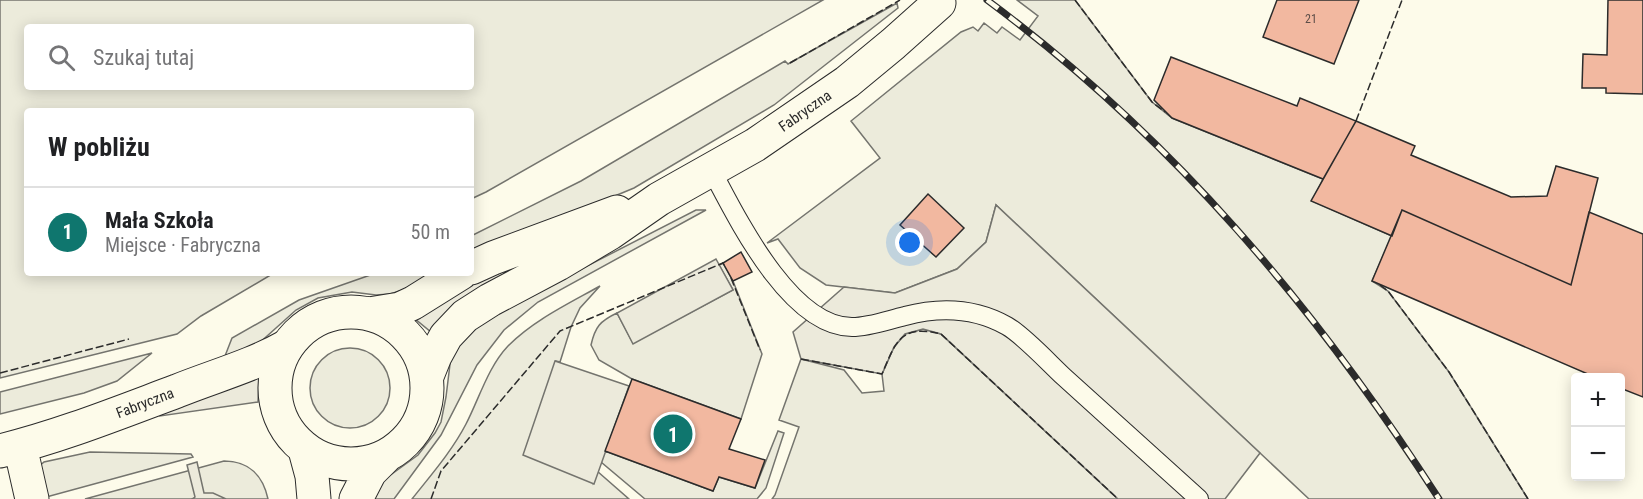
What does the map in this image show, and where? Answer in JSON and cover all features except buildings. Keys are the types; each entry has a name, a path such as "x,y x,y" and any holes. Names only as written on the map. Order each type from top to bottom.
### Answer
{"street":[{"name":"Fabryczna","path":"427,376 447,336 465,316 584,249 659,199 755,145 847,82 939,3"},
{"name":"Fabryczna","path":"474,267 599,217 659,199"},
{"path":"385,457 365,464 344,464 324,459 305,450 287,431 279,415 275,398 277,371 287,346 307,325 319,318 347,312 369,314 400,309 456,276"},
{"path":"356,499 370,472 410,437 419,424 426,401 427,376 421,356 410,339 394,325 369,314"},
{"name":"Fabryczna","path":"10,449 60,435 219,377 287,346"},
{"path":"10,449 32,499"},
{"path":"305,450 312,476 314,499"}],"lane":[{"path":"712,171 742,227 762,256 790,294 814,314 830,322 854,327 925,312 954,310 967,312 1008,327 1199,499"}],"shaded area":[{"path":"0,0 823,0 474,198 474,108 24,108 24,276 269,276 201,316 177,334 0,378"},
{"path":"1017,0 1075,0 1152,102 1172,118 1323,179 1312,201 1392,236 1372,281 1388,291 1449,372 1528,499 1309,499 996,205 986,242 957,269 895,293 826,285 800,268 778,239 767,243 880,158 851,121 961,32 973,27 978,31 984,23 997,33 1002,27 1020,40 1038,16"},
{"path":"897,3 898,8 774,105 634,188 474,251 474,234 581,181 785,61 788,64"},
{"path":"996,205 1260,453 1225,499 1118,499 941,334 923,329 905,334 894,347 882,374 801,359 793,332 844,287 895,293 957,269 986,242"},
{"path":"696,210 706,210 538,302 504,330 477,365 441,435 394,499 371,499 385,479 418,455 435,433 441,422 451,356 456,347 484,319"},
{"path":"568,240 431,332 414,318 454,293 501,269"},
{"path":"716,259 733,290 633,344 617,313"},
{"path":"723,263 733,281 762,354 741,419 632,379 599,360 591,345 594,334 602,322 617,313 633,343 733,290 719,265"},
{"path":"367,276 428,276 403,290 390,294 352,292 318,298 296,310 257,345 225,356 232,338 299,300"},
{"path":"600,286 580,308 571,327 560,362 556,361 593,483 597,471 629,499 412,499 454,444 466,424 489,373 508,346 540,320"},
{"path":"923,329 941,334 1118,499 772,499 799,427 779,420 801,359 844,370 862,393 884,391 882,374 894,347 905,334"},
{"path":"350,348 365,351 378,360 387,373 390,388 387,403 378,416 365,425 350,428 335,425 322,416 313,403 310,388 313,373 322,360 335,351"},
{"path":"152,353 117,381 84,393 0,414 0,392"},
{"path":"555,361 629,386 594,484 523,455"},
{"path":"259,375 258,402 160,416 160,411"},
{"path":"778,431 784,433 766,488 757,499 645,499 601,462 605,451 713,491 719,477 755,488"},
{"path":"90,452 191,454 193,457 39,499 35,470 44,462"},
{"path":"224,461 241,464 254,471 263,483 268,499 85,499"},
{"path":"197,462 204,493 213,493 226,499 192,499 195,497 187,465"}],"railway":[{"path":"987,0 1054,53 1118,109 1179,167 1236,228 1342,359 1392,428 1439,499"}],"fence":[{"path":"790,63 900,0"},
{"path":"1075,0 1152,102 1165,112"},
{"path":"1356,121 1402,0"},
{"path":"431,499 441,471 560,331 723,263 724,265"},
{"path":"731,278 760,350"},
{"path":"1380,285 1388,291 1449,372 1528,499"},
{"path":"801,359 882,374 896,344 902,338 917,331 941,334 1118,499"},
{"path":"0,373 129,339"}],"place":[{"name":"Mała Szkoła","path":"673,434"}]}
